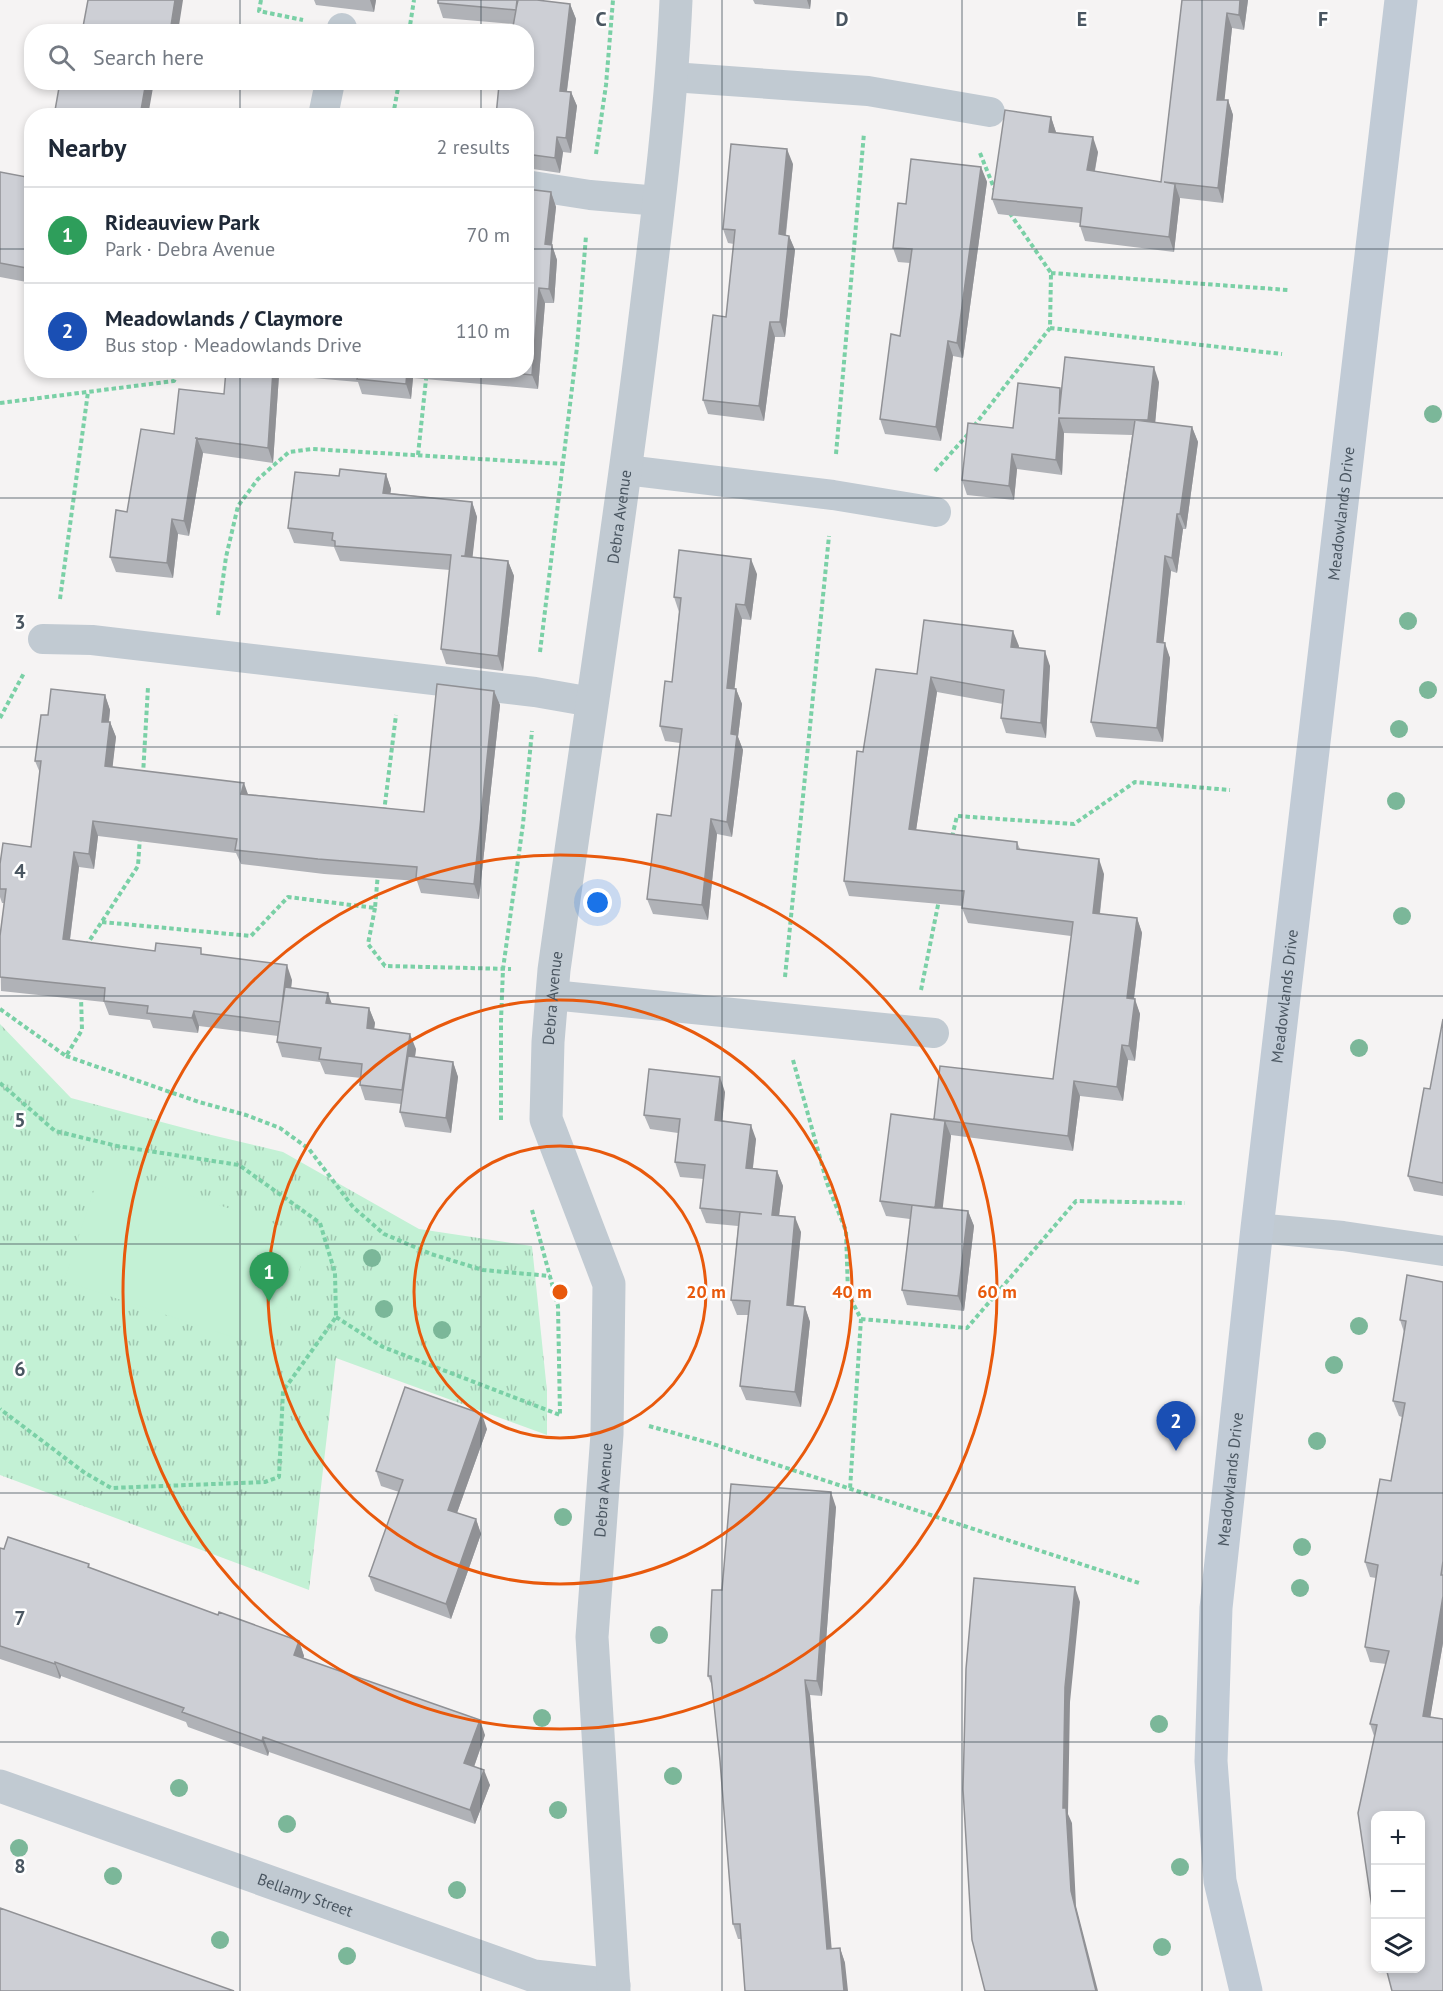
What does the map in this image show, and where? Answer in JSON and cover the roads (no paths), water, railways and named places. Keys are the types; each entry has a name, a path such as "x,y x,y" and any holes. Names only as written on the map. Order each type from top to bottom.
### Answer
{"main road":[{"name":"Meadowlands Drive","path":"1246,1991 1220,1881 1211,1761 1216,1608 1257,1228 1401,0"}],"street":[{"name":"Debra Avenue","path":"614,1988 592,1637 608,1425 609,1284 546,1119 548,1042 553,983 626,470 659,201 672,77 676,0"},
{"name":"Bellamy Street","path":"0,1786 534,1976 614,1988"}],"lane":[{"path":"672,77 868,91 977,110"},
{"path":"325,108 328,90"},
{"path":"534,186 590,195 659,201"},
{"path":"626,470 833,495 932,511"},
{"path":"42,639 92,640 535,692 592,702"},
{"path":"553,983 781,1017 923,1032"},
{"path":"1257,1228 1342,1236 1443,1251"}],"place":[{"name":"Rideauview Park","path":"269,1302"},
{"name":"Meadowlands / Claymore","path":"1176,1451"}]}
